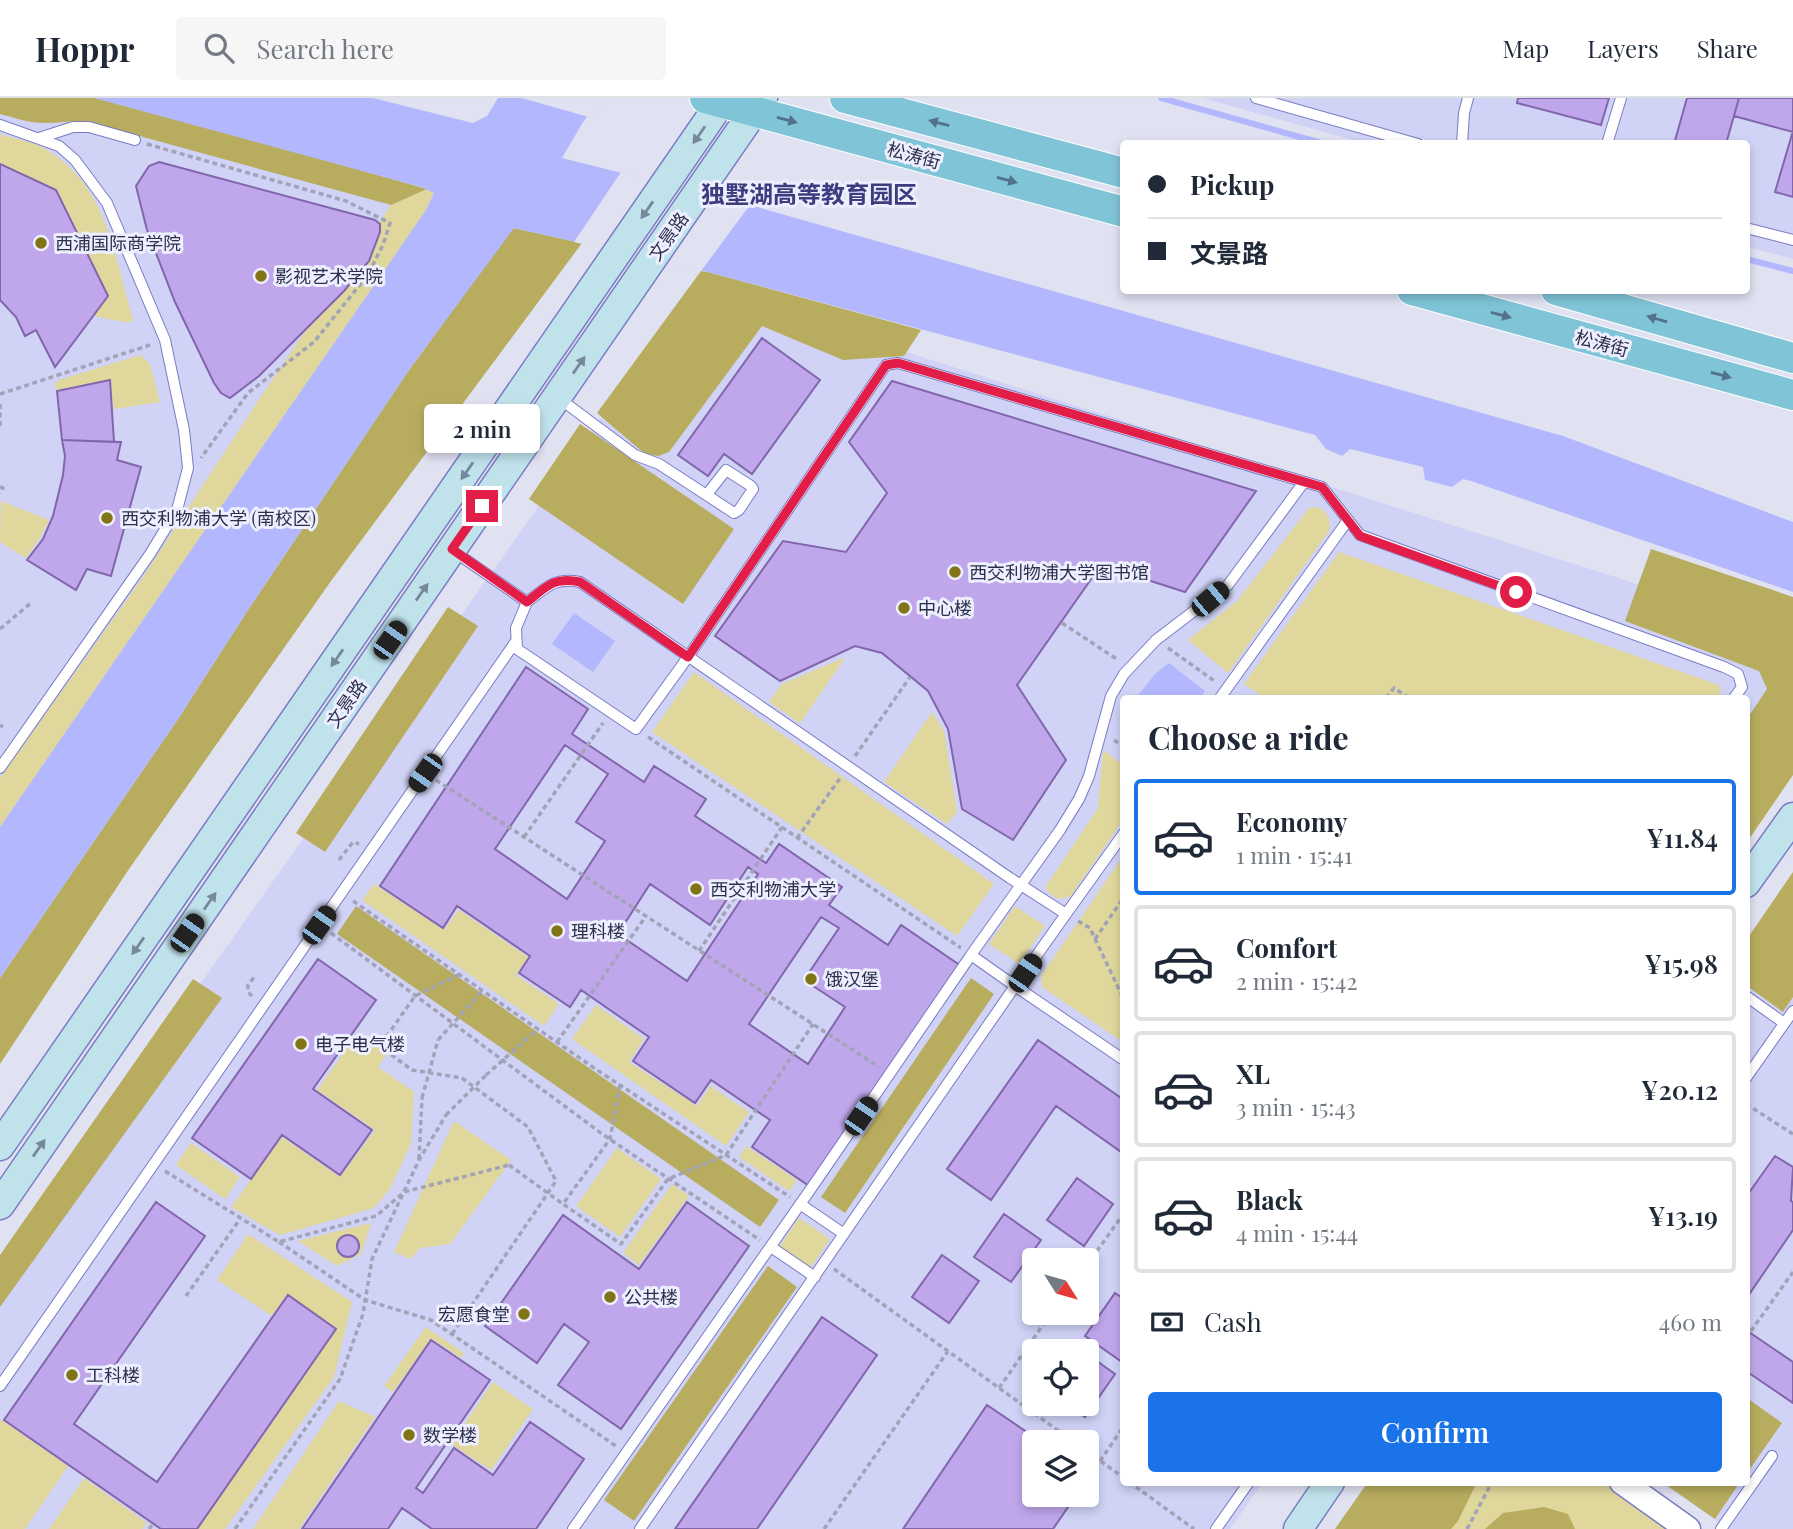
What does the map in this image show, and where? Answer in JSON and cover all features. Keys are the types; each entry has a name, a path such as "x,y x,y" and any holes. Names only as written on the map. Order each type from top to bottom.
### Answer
{"main road":[{"name":"松涛街","path":"845,98 1120,172"},
{"name":"松涛街","path":"717,100 759,104 1120,211"},
{"name":"文景路","path":"0,1146 617,254 676,167 717,100"},
{"name":"文景路","path":"0,1205 759,104"},
{"name":"松涛街","path":"1442,294 1464,297 1793,396"},
{"path":"1570,294 1793,358"},
{"path":"1750,877 1793,817"},
{"path":"1298,1529 1327,1486"}],"street":[{"path":"1628,1486 1688,1529"}],"lane":[{"path":"1256,98 1404,140"},
{"path":"1462,140 1468,98"},
{"path":"1608,140 1621,98"},
{"path":"0,125 59,146 75,160 107,202 164,340 184,430 188,468 177,510 150,554 0,768"},
{"path":"39,138 73,127 89,127 135,141"},
{"path":"1750,229 1793,240"},
{"path":"1066,914 688,657 580,582 564,579 546,587 527,602 516,628 517,649 636,729 688,657 886,365 898,363 1322,487 1360,536 1724,667 1738,674 1742,687 1736,695"},
{"path":"557,397 635,455 659,464 734,513 739,510 752,489 726,470 708,496"},
{"path":"573,1529 1079,799 1089,776 1111,696 1129,667 1156,640 1228,584 1304,482"},
{"path":"1223,694 1348,520"},
{"path":"452,549 527,602"},
{"path":"0,1386 516,641"},
{"path":"640,1529 1120,839"},
{"path":"971,955 1120,1057"},
{"path":"1750,999 1784,1023"},
{"path":"1750,1072 1793,1011"},
{"path":"800,1204 844,1234"},
{"path":"771,1247 815,1277"},
{"path":"1721,1529 1772,1456"},
{"path":"1216,1529 1246,1486"}],"path":[{"path":"135,141 346,201 390,223 383,245 368,275 345,304 314,342 248,393 185,480"},
{"path":"0,394 164,340"},
{"path":"0,404 0,427"},
{"path":"0,487 3,488 0,493"},
{"path":"0,629 32,602"},
{"path":"1062,623 1129,667"},
{"path":"1156,640 1223,694"},
{"path":"797,838 910,677"},
{"path":"1388,695 1394,688 1404,695"},
{"path":"524,837 610,713"},
{"path":"636,729 971,955"},
{"path":"425,773 890,1074"},
{"path":"699,951 782,827"},
{"path":"342,892 620,1085 800,1204"},
{"path":"1095,939 1120,903"},
{"path":"1066,914 1090,928 1120,992"},
{"path":"557,1042 646,916"},
{"path":"319,925 610,1139 771,1247"},
{"path":"452,1334 556,1181 528,1127 462,1079 412,1070 386,1051 387,1036 415,996 460,974"},
{"path":"256,975 248,985 248,992 264,1005"},
{"path":"419,1160 422,1098 438,1040 483,990"},
{"path":"279,1242 376,1216 404,1192 509,1166 621,1244 668,1179 726,1155 813,1024"},
{"path":"235,1529 340,1379 363,1314 372,1259 419,1160 446,1115 500,1060 538,1029"},
{"path":"563,1204 610,1139 620,1085"},
{"path":"1750,1107 1793,1134"},
{"path":"154,1163 365,1300 431,1320 626,1453"},
{"path":"186,1296 240,1219"},
{"path":"1099,1248 1120,1219"},
{"path":"824,1262 1057,1430"},
{"path":"1750,1332 1793,1272"},
{"path":"999,1388 1043,1325"},
{"path":"824,1529 948,1352"},
{"path":"1120,1432 1100,1461 1120,1475"},
{"path":"1135,1486 1194,1529"},
{"path":"1467,1529 1490,1486"},
{"path":"149,1529 153,1524"}],"shaded area":[{"name":"西交利物浦大学 (南校区)","path":"0,98 11,98 426,210 0,827"},
{"path":"0,98 105,98 427,189 391,205 85,121 45,123 17,119 0,114"},
{"path":"1203,98 1793,98 1793,259 1750,248 1750,140 1352,140"},
{"path":"0,134 42,147 64,162 95,200 113,246 133,319 129,323 93,316 108,296 57,190 0,164"},
{"path":"427,189 434,193 426,210 0,827 0,778 143,577 391,205"},
{"path":"513,228 582,243 331,581 129,869 0,1064 0,978 178,719 409,370"},
{"path":"701,271 921,330 904,356 843,360 762,326 669,452 658,456 645,454 597,413"},
{"name":"西交利物浦大学","path":"695,285 1770,626 1793,646 1750,772 1750,695 1120,695 1120,1486 1260,1486 1230,1529 0,1529 0,1267"},
{"path":"140,355 150,364 160,402 114,409 110,379 57,390 54,384 59,380"},
{"path":"580,424 734,529 683,604 529,499"},
{"path":"1,501 49,520 26,558 0,542"},
{"path":"1318,507 1328,517 1329,531 1228,673 1188,640 1237,601 1309,508"},
{"path":"1651,549 1793,597 1793,775 1750,838 1750,714 1767,689 1759,671 1625,621"},
{"path":"1339,552 1719,685 1720,695 1260,695 1244,684"},
{"path":"448,607 478,626 325,852 296,833"},
{"path":"846,657 800,723 769,702 782,684"},
{"path":"694,672 994,884 957,936 652,732"},
{"path":"932,712 944,731 957,812 947,824 884,782"},
{"path":"1103,750 1120,763 1120,824 1070,897 1057,899 1047,891 1046,886 1098,808"},
{"path":"1120,860 1120,1040 1042,987 1041,976"},
{"path":"1793,872 1793,997 1783,1012 1750,988 1750,935"},
{"path":"374,884 444,930 459,910 528,957 516,975 559,1004 544,1026 362,900"},
{"path":"1793,889 1793,1529 1729,1529 1666,1486 1750,1486 1750,952"},
{"path":"356,906 779,1200 760,1227 337,934"},
{"path":"1015,906 1045,926 1019,964 989,944"},
{"path":"971,978 994,994 845,1213 821,1197"},
{"path":"193,979 222,998 0,1307 0,1255"},
{"path":"596,1005 644,1039 629,1062 697,1106 710,1086 749,1112 726,1146 572,1039"},
{"path":"358,1033 387,1054 378,1067 414,1092 411,1144 390,1189 374,1208 280,1235 231,1207 282,1137 340,1177 375,1130 317,1090"},
{"path":"454,1121 511,1160 450,1244 420,1248 411,1259 394,1252"},
{"path":"191,1143 240,1177 225,1199 176,1165"},
{"path":"746,1146 797,1180 789,1191 739,1157"},
{"path":"617,1148 661,1179 620,1237 576,1206"},
{"path":"672,1184 689,1196 639,1265 623,1253"},
{"path":"799,1218 830,1239 811,1267 780,1246"},
{"path":"371,1223 361,1254 337,1266 298,1241"},
{"path":"248,1234 352,1302 334,1377 225,1529 198,1529 337,1329 287,1294 272,1316 217,1280"},
{"path":"768,1266 797,1287 634,1521 604,1500"},
{"path":"426,1327 464,1353 461,1358 431,1338 393,1392 384,1386"},
{"path":"493,1382 533,1409 491,1470 451,1444"},
{"path":"1750,1400 1782,1423 1750,1469"},
{"path":"339,1401 375,1417 299,1529 253,1529"},
{"path":"0,1419 68,1466 25,1529 0,1529"},
{"path":"84,1478 147,1523 142,1529 49,1529"},
{"path":"1365,1486 1475,1486 1458,1521 1451,1529 1335,1529"},
{"path":"1375,1486 1612,1486 1671,1529 1346,1529"},
{"path":"1668,1486 1737,1486 1715,1519"},
{"path":"1544,1507 1568,1514 1575,1529 1485,1529 1503,1513"}],"water":[{"path":"94,98 373,98 473,123 487,116 498,98 602,98 583,122 562,158 750,205 1563,436 1793,522 1793,592 1471,481 1463,479 1452,487 1425,480 1423,467 1350,449 1342,456 1326,449 1315,435 708,272 514,228 409,370 178,719 0,978 0,827 426,210 434,193 421,187"},
{"path":"574,613 615,641 593,672 552,644"},
{"path":"1169,663 1205,691 1202,695 1138,695 1155,674"}],"pier":[{"path":"522,98 606,98 592,118"},
{"path":"621,172 750,205 701,271 574,242"}],"building":[{"path":"1518,98 1609,98 1601,125 1517,103"},
{"path":"1687,98 1739,98 1727,140 1675,140"},
{"path":"1739,98 1793,98 1793,132 1734,116"},
{"path":"1793,131 1793,197 1775,192"},
{"name":"影视艺术学院","path":"159,162 375,220 380,224 380,232 369,261 344,291 259,376 230,398 221,393 214,383 175,302 147,230 136,186 149,166"},
{"name":"西浦国际商学院","path":"0,164 56,190 108,296 55,367 36,330 25,336 16,317 0,300"},
{"path":"762,338 820,380 752,474 724,454 708,476 678,455"},
{"path":"110,380 114,442 62,440 57,391"},
{"name":"中心楼","path":"892,381 1256,491 1185,592 1101,565 1017,685 1066,760 1013,840 962,809 948,729 928,691 882,653 855,646 780,681 715,636 783,541 846,552 887,493 849,442"},
{"path":"62,440 121,442 117,460 141,467 111,576 87,569 76,590 27,560 43,539 53,516 63,475 65,456"},
{"name":"理科楼","path":"526,667 588,709 572,734 644,782 654,766 706,799 695,816 766,863 779,844 842,887 829,905 888,945 901,925 964,968 815,1190 752,1147 770,1120 711,1080 695,1103 633,1061 649,1037 581,990 570,1007 519,973 530,956 457,906 443,928 380,886","holes":["565,745 608,774 576,822 605,841 567,899 495,849","748,867 758,874 687,981 618,934 650,884 710,925","821,917 839,928 804,980 845,1007 808,1064 749,1024"]},
{"name":"电子电气楼","path":"318,959 376,1000 313,1089 372,1130 340,1175 282,1135 251,1179 192,1138"},
{"path":"1038,1040 1120,1097 1120,1151 1056,1106 991,1200 947,1169"},
{"path":"1775,1156 1793,1167 1793,1230 1750,1293 1750,1191"},
{"path":"1077,1178 1113,1204 1084,1246 1047,1220"},
{"name":"工科楼","path":"156,1202 205,1236 74,1424 157,1482 288,1295 336,1329 197,1529 161,1529 4,1420"},
{"name":"公共楼","path":"687,1202 749,1246 621,1429 558,1385 589,1342 564,1324 537,1363 485,1326 563,1215 639,1269"},
{"path":"1004,1214 1041,1240 1035,1248 1022,1248 1022,1267 1011,1282 974,1257"},
{"path":"348,1235 356,1238 359,1246 356,1254 348,1257 340,1254 337,1246 340,1238"},
{"path":"942,1255 979,1281 949,1323 912,1297"},
{"path":"1115,1293 1120,1296 1120,1361 1099,1346 1099,1339 1085,1336 1093,1325 1099,1325 1099,1316"},
{"path":"822,1317 877,1355 757,1529 675,1529"},
{"path":"1750,1333 1793,1362 1793,1403 1750,1374"},
{"name":"数学楼","path":"431,1340 490,1380 416,1488 423,1493 454,1448 493,1475 530,1422 584,1459 536,1529 432,1529 402,1508 388,1529 302,1529"},
{"path":"1099,1363 1115,1374 1099,1397"},
{"path":"987,1405 1024,1430 1022,1507 1068,1507 1053,1529 903,1529"}],"waterway":[{"path":"1161,98 1311,140"},
{"path":"1750,260 1793,271"}],"place":[{"name":"西浦国际商学院","path":"41,243"},
{"name":"影视艺术学院","path":"261,276"},
{"name":"西交利物浦大学 (南校区)","path":"107,518"},
{"name":"西交利物浦大学图书馆","path":"955,572"},
{"name":"中心楼","path":"904,608"},
{"name":"西交利物浦大学","path":"696,889"},
{"name":"理科楼","path":"557,931"},
{"name":"饿汉堡","path":"811,979"},
{"name":"电子电气楼","path":"301,1044"},
{"name":"公共楼","path":"610,1297"},
{"name":"宏愿食堂","path":"524,1314"},
{"name":"工科楼","path":"72,1375"},
{"name":"数学楼","path":"409,1435"}],"district":[{"name":"独墅湖高等教育园区","path":"809,193"}],"route":[{"path":"482,506 452,549 527,602 546,587 564,579 580,582 688,657 886,365 898,363 1322,487 1360,536 1516,592"}]}
